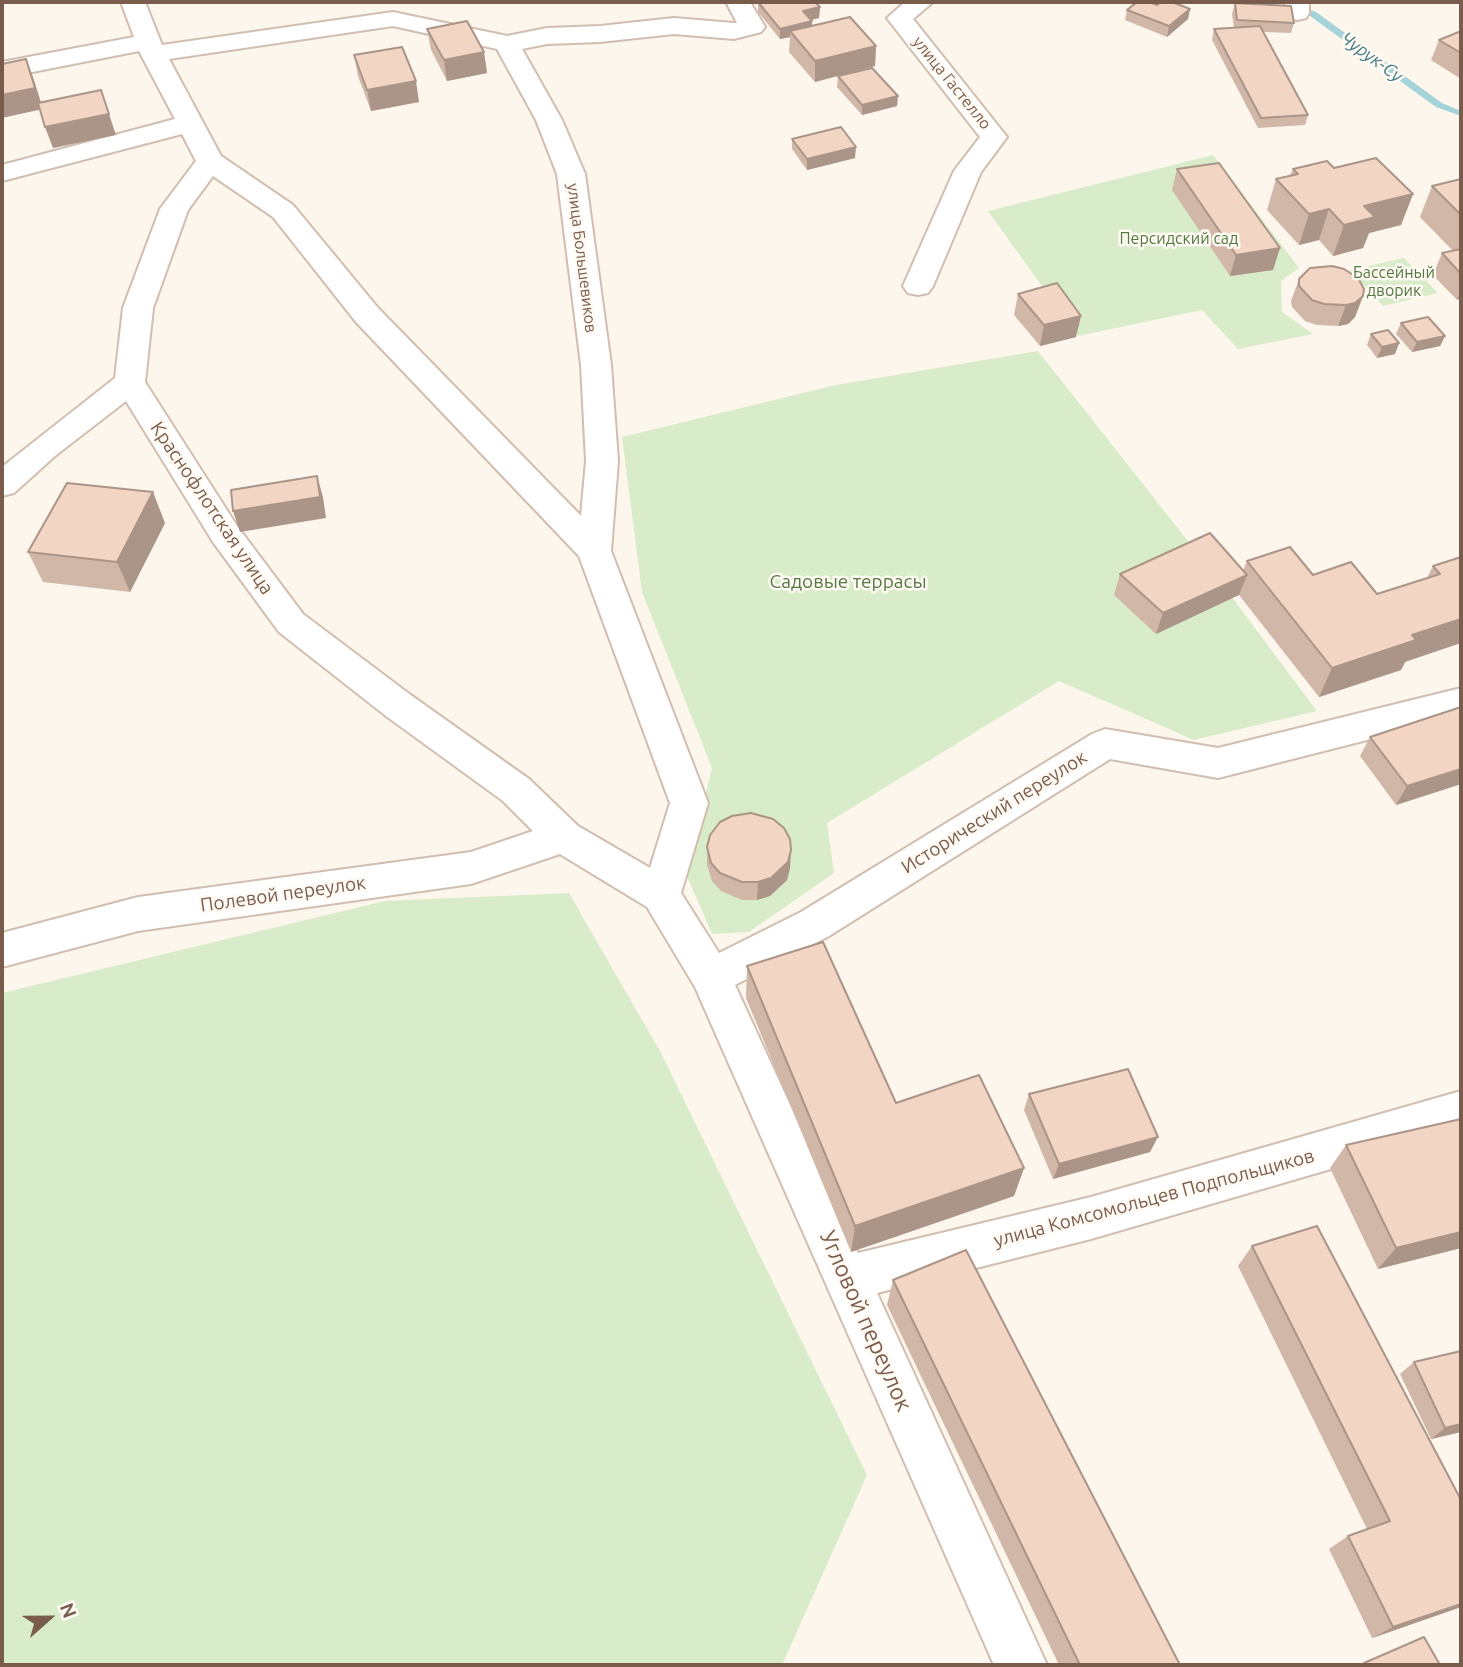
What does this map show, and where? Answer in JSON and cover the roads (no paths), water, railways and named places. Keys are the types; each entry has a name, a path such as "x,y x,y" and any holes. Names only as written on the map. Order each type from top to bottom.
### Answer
{"street":[{"path":"132,2 188,124 210,161 283,211 367,315 594,551 689,803 661,895"},
{"path":"2,70 151,48 393,19 507,44 547,36 600,34 674,26 734,31 752,27 738,2"},
{"name":"улица Гастелло","path":"918,286 968,171 994,137 900,18 921,2"},
{"name":"улица Большевиков","path":"507,44 550,120 571,174 596,365 602,461 594,551"},
{"path":"2,173 188,124"},
{"path":"2,485 44,448 130,382 138,308 174,209 210,161"},
{"name":"Краснофлотская улица","path":"130,382 225,534 291,623 399,706 516,790 564,837 661,895"},
{"name":"Исторический переулок","path":"711,977 814,924 1105,744 1218,763 1461,702"},
{"name":"Полевой переулок","path":"2,950 138,914 471,868 564,837"},
{"name":"Угловой переулок","path":"661,895 711,977 1021,1665"},
{"name":"улица Комсомольцев Подпольщиков","path":"846,1278 1091,1218 1461,1111"}],"waterway":[{"name":"Чурук-Су","path":"1283,2 1313,14 1439,105 1461,114"}],"park label":[{"name":"Персидский сад","path":"1179,239"},
{"name":"Бассейный дворик","path":"1394,282"},
{"name":"Садовые террасы","path":"848,582"}]}
